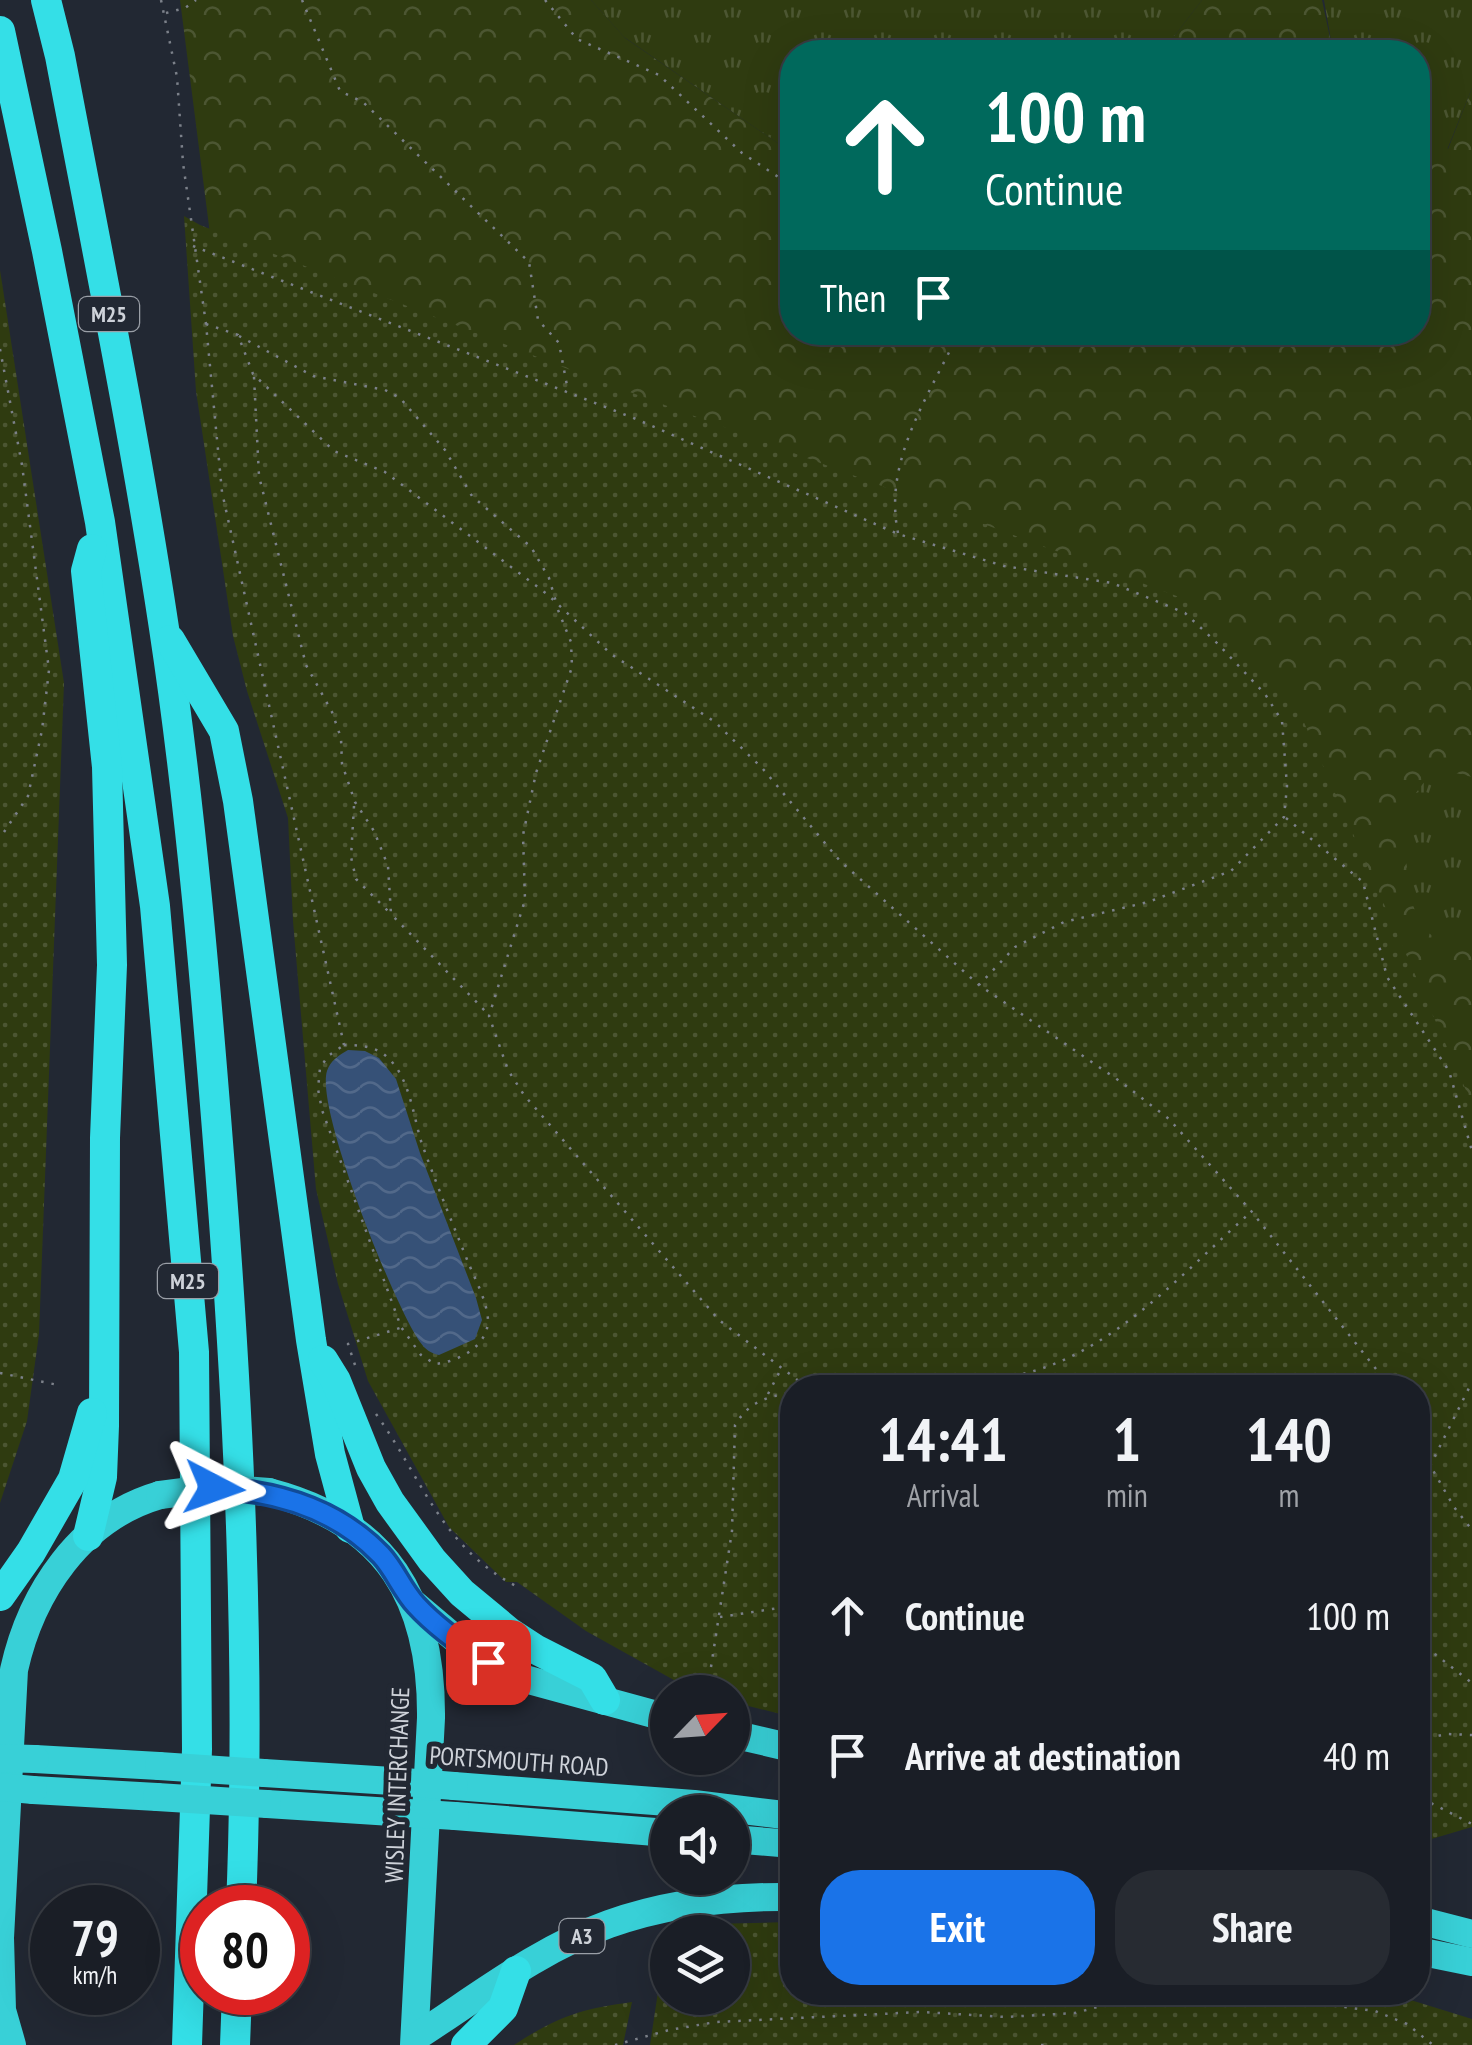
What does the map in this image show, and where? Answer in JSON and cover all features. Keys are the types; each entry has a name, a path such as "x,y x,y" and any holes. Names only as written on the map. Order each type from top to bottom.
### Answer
{"highway":[{"name":"M25","path":"46,0 123,387 164,629 185,792 212,1059 237,1392 244,1741 241,1885"},
{"name":"M25","path":"0,31 100,522 156,906 194,1352 197,1750 187,2045"},
{"name":"M25","path":"88,1536 102,1477 111,946 107,766 86,571 100,522"},
{"name":"M25","path":"164,629 224,731 249,868 330,1454 350,1528"},
{"name":"M25","path":"312,1340 336,1381 371,1468 432,1560 462,1593 509,1632 592,1678 605,1700"},
{"name":"M25","path":"0,1596 66,1491 80,1456 87,1422 103,1391"},
{"name":"WISLEY INTERCHANGE","path":"12,2045 1,2008 0,1938 14,1670 30,1616 63,1562 116,1514 160,1495 214,1488 269,1492 291,1498 350,1528 383,1557 414,1604 432,1673 415,2041"},
{"path":"414,1604 465,1648 501,1669 538,1685 650,1713"},
{"path":"0,1635 30,1616"},
{"path":"750,1738 780,1745"},
{"name":"PORTSMOUTH ROAD","path":"0,1758 392,1781 694,1804 780,1815"},
{"path":"0,1787 650,1832"},
{"path":"750,1840 780,1843"},
{"name":"A3","path":"415,2041 516,1971 608,1924 709,1900 780,1897"},
{"path":"1430,1923 1472,1934"},
{"path":"1430,1953 1472,1962"},
{"path":"466,2045 502,2008 516,1971"},
{"path":"235,2045 236,2015"}],"path":[{"path":"160,0 177,76 222,492 344,1045"},
{"path":"165,13 185,8 196,0"},
{"path":"302,0 340,90 363,102 529,262 538,320 559,344 568,392"},
{"path":"545,0 577,39 659,75 742,153 780,178"},
{"path":"193,246 568,392 898,534 1004,566 1112,584 1185,613 1254,682 1282,720 1287,786 1284,817 1232,871 1148,902 1064,922 1015,947 979,985"},
{"path":"206,324 238,335 313,376 386,390 400,398 445,450 472,496 531,547 549,578 571,642 572,667 536,773 522,835 526,900 489,1016"},
{"path":"238,335 257,391 260,476 306,665 332,712 341,738 342,764 355,802 374,830 388,866 391,914"},
{"path":"898,534 893,510 902,450 953,345"},
{"path":"0,349 22,465 49,670 28,796 0,838"},
{"path":"253,374 334,452 385,472 547,594 611,654 715,722 763,769 840,861 979,985 1169,1119 1252,1212 1379,1375"},
{"path":"355,802 351,857 356,879 489,1016 508,1070 524,1096 718,1320 790,1375"},
{"path":"1284,817 1363,882 1386,977 1449,1071 1472,1151"},
{"path":"344,1045 374,1049 388,1057 402,1075 423,1146 481,1294 488,1321 482,1338 453,1362 435,1364 421,1355 401,1327 333,1146 318,1089 320,1068 328,1056 344,1045"},
{"path":"1019,1375 1113,1334 1252,1212"},
{"path":"348,1344 401,1327"},
{"path":"767,1396 781,1369"},
{"path":"0,1373 58,1385"},
{"path":"1472,1382 1430,1466 1472,1530"},
{"path":"711,1668 732,1530 735,1425 742,1413 767,1396 780,1394"},
{"path":"372,1407 400,1446 448,1532 518,1587"},
{"path":"719,1617 780,1608"},
{"path":"1430,1650 1472,1682"},
{"path":"1430,1738 1472,1734"},
{"path":"1430,1803 1472,1824"},
{"path":"615,2045 716,2022 922,2012 1006,2017 1075,2012 1102,2005"},
{"path":"1324,2005 1375,2012 1407,2024 1433,2045"},
{"path":"1040,2045 1048,2045"}],"green space":[{"path":"180,0 591,0 625,38 780,145 780,345 1430,345 1430,132 1448,149 1472,88 1472,777 1435,768 1412,798 1400,826 1414,908 1423,926 1441,946 1472,949 1472,1800 1430,1480 1430,1375 785,1375 233,413"},
{"path":"591,0 1202,0 1171,40 780,40 780,145 624,37"},
{"path":"1202,0 1322,0 1330,40 1171,40"},
{"path":"1324,0 1472,0 1472,88 1447,150 1430,133 1430,40 1331,40"},
{"path":"184,216 568,369 1190,601 1295,702 1472,1104 1472,1827 1430,1839 1430,1375 780,1375 780,1714 750,1706 750,1675 665,1675 586,1631 517,1582 506,1582 449,1527 368,1381 338,1284 316,1189 288,818 233,636 196,391"},
{"path":"0,270 64,683 39,1334 27,1421 0,1503"},
{"path":"1472,669 1472,1090 1342,797"},
{"path":"780,1922 780,2005 1427,2005 1472,2019 1472,2045 650,2045 654,2015 750,2015 750,1923"},
{"path":"632,2002 623,2045 514,2045 570,2015"}],"water":[{"path":"348,1050 365,1051 379,1058 396,1079 476,1298 482,1320 475,1339 439,1355 420,1342 393,1290 360,1208 333,1124 327,1071"}],"route":[{"path":"214,1488 269,1492 291,1498 350,1528 383,1557 414,1604 465,1648 488,1662"}]}
